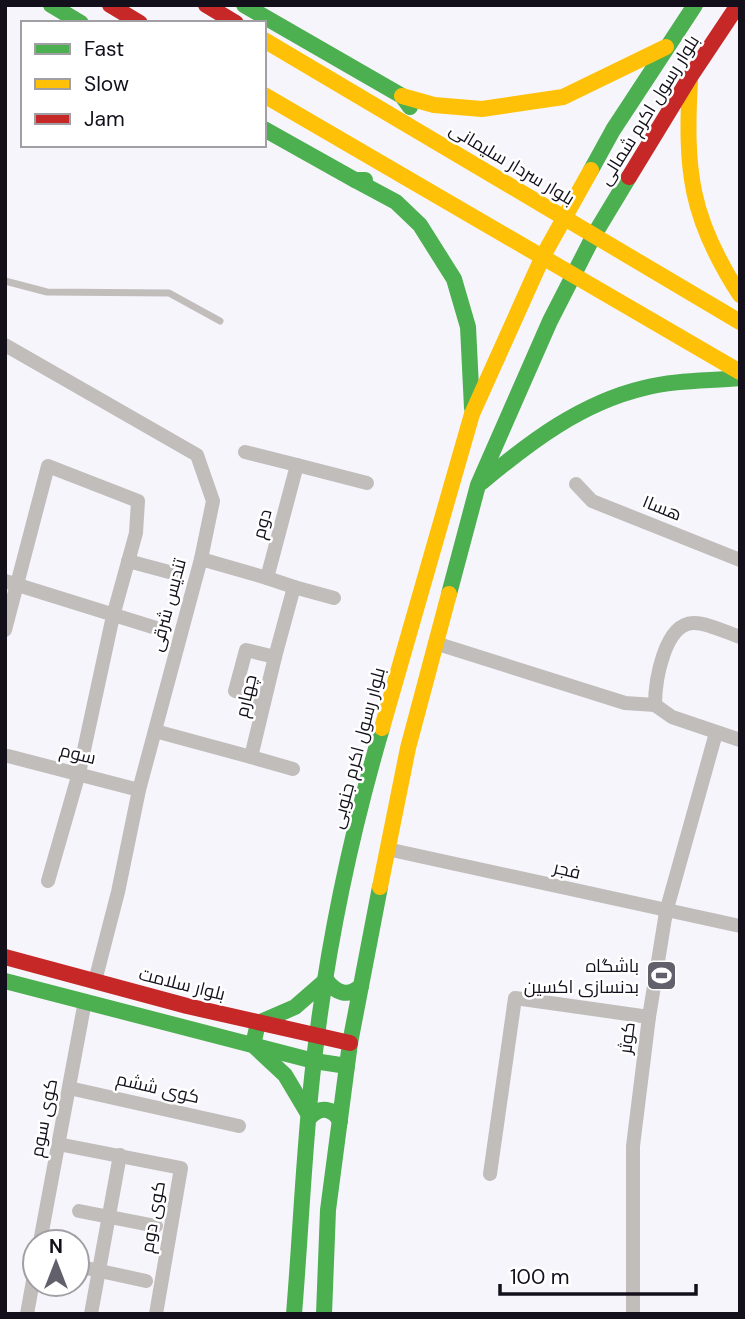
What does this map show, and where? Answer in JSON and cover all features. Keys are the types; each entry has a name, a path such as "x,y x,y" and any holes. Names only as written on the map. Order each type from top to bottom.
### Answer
{"main road":[{"path":"51,5 78,21"},
{"path":"110,5 137,21"},
{"path":"206,5 233,21"},
{"name":"بلوار رسول اکرم شمالی","path":"564,218 613,130 695,5"},
{"name":"بلوار رسول اکرم شمالی","path":"594,235 690,77 738,5"},
{"path":"266,22 402,96 434,105 482,109 563,97 667,46"},
{"name":"بلوار سردار سلیمانی","path":"266,41 740,322"},
{"path":"690,77 687,144 692,193 709,244 740,295"},
{"path":"266,96 740,372"},
{"path":"402,96 433,139"},
{"path":"266,130 396,202 420,225 454,279 468,327 472,414"},
{"path":"355,180 412,182"},
{"name":"بلوار رسول اکرم جنوبی","path":"294,1314 314,1061 333,931 367,779 472,414 543,256 564,218"},
{"path":"324,1314 328,1210 350,1044 408,748 478,485 550,321 594,235"},
{"path":"478,485 537,437 587,406 644,388 740,378"},
{"name":"بلوار سلامت","path":"5,957 258,1023 350,1044"},
{"path":"253,1045 258,1023 306,1001 326,980 335,992 342,994 350,994 361,986"},
{"path":"5,981 314,1061 347,1066"},
{"path":"253,1045 285,1075 310,1117 320,1109 327,1109 333,1111 340,1121"}],"street":[{"name":"تندیس شرقی","path":"5,345 197,455 213,501 201,559 139,790 118,891 95,981"},
{"path":"245,452 367,483"},
{"name":"دوم","path":"267,578 297,465"},
{"path":"5,630 12,583 48,466 138,501 136,533 113,616 79,773 48,881"},
{"name":"هسا۱","path":"576,484 592,501 740,560"},
{"path":"201,559 334,598"},
{"path":"128,561 173,573"},
{"path":"12,583 156,628"},
{"name":"چهارم","path":"251,757 294,587"},
{"path":"655,705 655,688 670,639 679,626 694,622 740,637"},
{"path":"435,643 625,703 655,705 672,718 740,740"},
{"path":"264,701 235,691 246,650 275,657"},
{"path":"155,731 293,769"},
{"name":"کوثر","path":"633,1314 633,1146 649,1017 666,912 716,733"},
{"name":"سوم","path":"8,757 139,790"},
{"name":"فجر","path":"387,849 740,926"},
{"path":"490,1174 515,998 649,1017"},
{"name":"کوی سوم","path":"43,1228 85,1001"},
{"name":"کوی ششم","path":"69,1088 239,1126"},
{"name":"کوی دوم","path":"58,1144 181,1168 156,1314"},
{"path":"91,1314 120,1155"},
{"path":"79,1211 156,1226"},
{"path":"91,1269 146,1281"}],"lane":[{"path":"5,281 47,292 169,293 220,321"}],"traffic: fast":[{"path":"51,5 78,21"},
{"path":"244,5 402,96 410,107"},
{"path":"591,170 613,130 695,5"},
{"path":"266,130 355,180 365,180"},
{"path":"449,594 478,485 550,321 594,235 629,177"},
{"path":"355,180 396,202 420,225 454,279 468,327 472,408"},
{"path":"482,482 557,426 599,403 656,385 740,378"},
{"path":"294,1314 305,1155 319,1018 350,851 382,728"},
{"path":"324,1314 328,1210 350,1043 380,887"},
{"path":"340,1121 334,1113 326,1110 318,1111 310,1117 285,1075 253,1045 258,1023 295,1007 326,980 334,988 347,993 361,986"},
{"path":"5,981 314,1061 347,1066"}],"traffic: slow":[{"path":"266,41 740,322"},
{"path":"402,96 434,105 482,109 563,97 666,47"},
{"path":"690,81 689,142 694,193 710,242 740,295"},
{"path":"266,96 740,372"},
{"path":"382,728 472,414 543,256 591,170"},
{"path":"380,887 408,748 449,594"}],"traffic: jam":[{"path":"110,5 137,21"},
{"path":"206,5 233,21"},
{"path":"629,177 738,5"},
{"path":"5,957 187,1006 350,1043"}],"place":[{"name":"باشگاه بدنسازی اکسین","path":"662,976"}]}
